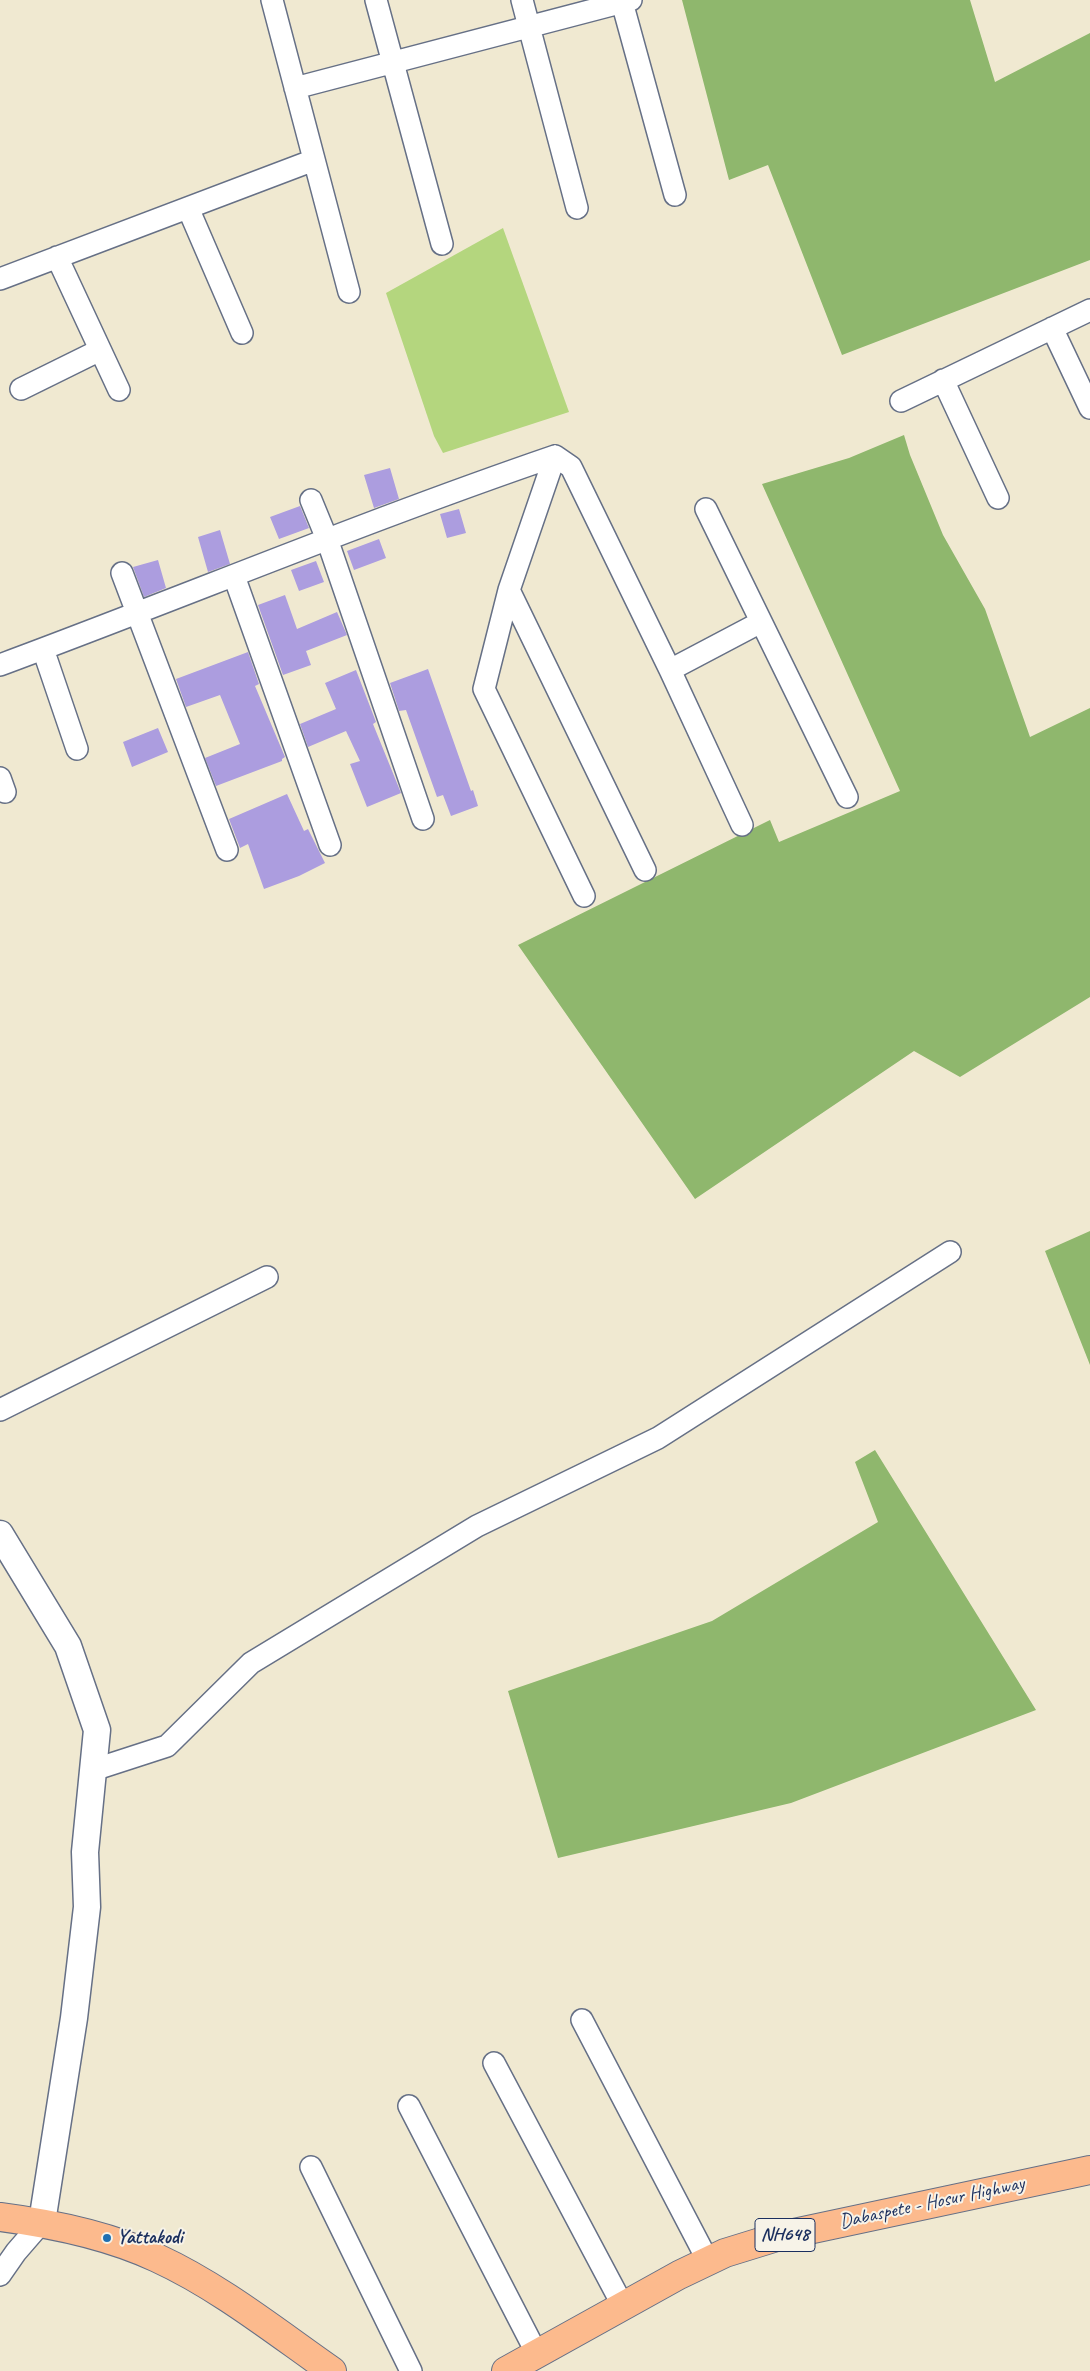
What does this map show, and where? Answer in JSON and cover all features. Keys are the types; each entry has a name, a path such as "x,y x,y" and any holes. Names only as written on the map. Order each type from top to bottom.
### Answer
{"highway":[{"name":"Dabaspete - Hosur Highway","path":"506,2371 623,2306 725,2253 780,2236 1090,2170"},
{"path":"0,2217 42,2222 107,2238 157,2258 210,2287 332,2371"}],"street":[{"path":"272,0 349,292"},
{"path":"376,0 442,244"},
{"path":"522,0 577,208"},
{"path":"295,88 626,1 675,195"},
{"path":"0,279 314,160"},
{"path":"188,208 242,333"},
{"path":"57,257 119,390"},
{"path":"900,401 1090,310"},
{"path":"1052,328 1090,408"},
{"path":"22,389 100,350"},
{"path":"943,380 998,498"},
{"path":"0,665 137,614 452,491 555,456"},
{"path":"555,456 509,590 484,689 584,896"},
{"path":"555,456 571,467 670,670 742,826"},
{"path":"311,500 327,539 424,819"},
{"path":"706,509 847,797"},
{"path":"122,573 227,850"},
{"path":"234,576 330,845"},
{"path":"509,590 645,870"},
{"path":"670,670 762,622"},
{"path":"43,649 77,749"},
{"path":"93,1770 167,1746 251,1663 477,1526 658,1438 950,1252"},
{"path":"0,1410 267,1277"},
{"path":"0,1534 68,1646 97,1730 85,1852 86,1916 74,2018 42,2222 16,2252 0,2275"},
{"path":"582,2020 708,2261"},
{"path":"494,2063 623,2306"},
{"path":"409,2106 537,2354"},
{"path":"311,2167 411,2371"}],"green space":[{"path":"682,0 970,0 995,82 1090,33 1090,260 842,355 768,165 729,180"},
{"path":"503,228 569,412 443,453 434,436 386,293"},
{"path":"904,435 910,455 943,535 985,609 1030,737 1090,708 1090,997 960,1077 914,1051 695,1199 518,945 770,820 779,842 900,791 762,484 849,458"},
{"path":"1090,1231 1090,1365 1045,1251"},
{"path":"875,1450 1036,1710 791,1803 558,1858 508,1691 712,1621 878,1522 855,1462"}],"building":[{"path":"390,468 399,499 374,508 364,475"},
{"path":"300,506 309,528 279,539 270,517"},
{"path":"459,509 466,533 447,538 440,514"},
{"path":"220,530 230,564 208,572 198,537"},
{"path":"379,539 386,558 354,570 347,551"},
{"path":"158,560 166,588 144,597 133,567"},
{"path":"316,561 324,582 299,591 291,570"},
{"path":"285,595 297,629 337,612 347,635 306,651 311,665 283,675 258,605"},
{"path":"248,652 259,684 255,686 285,757 282,761 216,786 205,758 240,744 220,695 186,707 176,679"},
{"path":"428,669 478,806 451,816 443,795 437,797 406,710 399,711 390,683"},
{"path":"356,670 376,722 373,724 401,793 367,807 350,764 360,761 346,731 308,747 300,724 336,709 325,683"},
{"path":"158,728 168,752 132,767 123,742"},
{"path":"287,794 304,831 308,829 325,863 299,876 264,889 248,844 240,848 229,819"}],"place":[{"name":"Yattakodi","path":"107,2238"}]}
